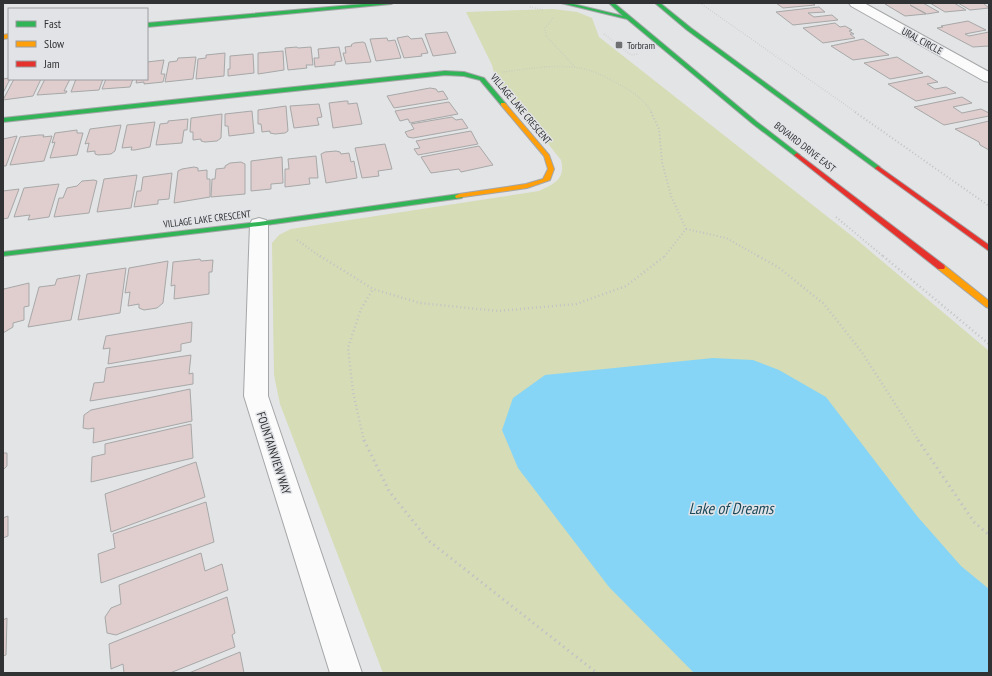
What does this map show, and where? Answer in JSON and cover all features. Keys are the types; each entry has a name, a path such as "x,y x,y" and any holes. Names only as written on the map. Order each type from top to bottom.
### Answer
{"main road":[{"path":"148,25 391,3"},
{"path":"563,3 590,8 628,19"},
{"name":"BOVAIRD DRIVE EAST","path":"611,3 628,19 756,123 989,305"},
{"path":"657,3 689,29 989,249"},
{"path":"683,10 689,29"},
{"name":"VILLAGE LAKE CRESCENT","path":"3,120 445,73 464,74 482,79 547,156 551,169 546,180 527,186 259,224 3,254"}],"street":[{"name":"URAL CIRCLE","path":"855,3 989,78"},
{"name":"FOUNTAINVIEW WAY","path":"259,224 256,396 346,673"}],"path":[{"path":"700,3 989,206"},
{"path":"556,16 546,24 544,32 549,41 575,67"},
{"path":"474,77 529,68 575,67 586,69 613,81 636,94 651,111 659,129 662,162 671,196 686,229"},
{"path":"259,224 297,239 337,268 373,289 420,303 498,311 576,304 626,286 662,259 686,229"},
{"path":"686,229 726,238 778,267 824,304 861,351 942,477 974,522 989,535"},
{"path":"373,289 361,308 348,348 353,392 364,440 389,491 429,541 597,673"}],"green space":[{"path":"553,9 577,12 592,18 599,37 857,240 989,351 989,673 383,673 280,404 274,375 272,243 279,235 291,229 539,191 558,180 562,172 561,160 495,77 492,65 466,12"}],"water":[{"name":"Lake of Dreams","path":"713,358 753,360 779,370 826,397 917,516 961,566 989,589 989,673 694,673 609,587 518,468 502,430 513,398 545,375"}],"building":[{"path":"776,3 812,3 815,5 783,8"},
{"path":"886,3 923,3 939,12 927,14 910,5 926,14 905,16 885,4 887,4"},
{"path":"930,3 954,3 966,10 945,12"},
{"path":"958,3 983,3 989,8 970,10"},
{"path":"819,7 825,12 808,13 814,17 832,15 838,20 793,25 776,12"},
{"path":"968,21 986,30 965,34 969,36 989,32 989,46 973,47 937,28"},
{"path":"835,23 840,27 845,26 852,30 849,31 854,34 850,34 855,38 823,43 803,28"},
{"path":"447,32 456,53 433,56 425,34"},
{"path":"408,36 411,39 422,38 428,53 421,54 422,56 404,58 397,38"},
{"path":"387,38 388,41 395,40 401,58 376,61 370,39"},
{"path":"863,39 889,55 853,60 831,46"},
{"path":"354,43 365,43 371,62 346,64 343,53 346,53 345,47 352,46 351,45"},
{"path":"311,47 313,65 306,65 307,68 288,70 285,48"},
{"path":"339,47 342,61 335,62 335,65 315,67 314,58 319,58 318,49"},
{"path":"283,51 284,70 258,74 258,53"},
{"path":"225,53 224,76 196,79 198,59 206,58 206,55"},
{"path":"253,54 254,73 228,76 228,69 230,69 230,56"},
{"path":"196,57 193,79 165,82 169,62 177,61 178,58"},
{"path":"897,57 923,73 890,79 864,63"},
{"path":"164,60 161,74 165,74 163,82 144,84 144,82 136,83 137,80 148,80 148,62"},
{"path":"928,76 938,82 927,84 935,89 946,87 956,93 916,101 888,84"},
{"path":"8,78 10,80 3,93 3,79"},
{"path":"13,80 41,80 33,96 3,100"},
{"path":"44,80 70,80 64,91 67,91 66,93 37,95"},
{"path":"76,80 103,80 99,90 71,92"},
{"path":"106,80 133,80 130,87 102,89"},
{"path":"430,88 436,89 438,92 443,91 448,99 394,108 387,96"},
{"path":"962,97 972,103 953,107 962,113 981,109 989,113 989,116 944,125 914,107"},
{"path":"348,101 348,104 357,103 362,124 333,128 329,103"},
{"path":"449,102 458,114 410,123 408,119 400,121 395,111"},
{"path":"319,104 322,117 317,118 319,125 294,128 290,106"},
{"path":"286,106 288,131 285,133 275,134 270,133 270,131 262,132 261,124 258,124 258,110"},
{"path":"252,111 254,133 229,136 228,126 225,126 225,114"},
{"path":"222,114 221,138 217,141 205,142 201,141 201,139 193,140 193,132 190,132 191,118"},
{"path":"452,117 456,120 462,119 468,128 413,138 408,137 405,132 414,129 411,124"},
{"path":"188,119 187,130 184,130 182,143 156,145 160,124 168,123 168,121"},
{"path":"989,121 989,150 980,145 979,142 955,129"},
{"path":"155,122 150,147 135,150 131,150 132,147 122,148 127,125"},
{"path":"121,125 115,151 111,154 98,155 95,154 95,151 87,152 89,143 85,144 90,129"},
{"path":"77,130 77,133 83,133 77,155 50,158 55,142 52,143 55,133"},
{"path":"471,131 478,144 418,155 414,149 420,148 416,141"},
{"path":"44,135 43,137 52,136 44,161 10,165 20,137"},
{"path":"17,136 6,166 3,166 3,139"},
{"path":"385,144 392,169 378,171 379,176 362,178 355,148"},
{"path":"479,146 493,165 461,172 459,169 431,173 421,157"},
{"path":"336,151 340,152 341,154 349,153 351,162 354,161 357,178 326,183 321,154"},
{"path":"316,156 318,178 309,178 310,184 285,187 285,169 289,169 288,159"},
{"path":"282,157 283,183 271,184 271,189 251,191 251,161"},
{"path":"241,162 245,164 245,194 211,197 212,179 215,179 216,169 225,168 225,166 230,163"},
{"path":"194,167 198,168 198,171 207,170 207,179 210,179 210,197 174,203 178,171"},
{"path":"172,173 169,199 158,200 158,204 134,207 137,191 141,191 143,177"},
{"path":"137,175 131,208 97,212 104,179"},
{"path":"82,181 97,181 89,213 54,217 59,198 63,198 67,188 77,186"},
{"path":"59,184 49,217 28,220 30,215 14,217 24,188"},
{"path":"19,189 8,218 3,219 3,191"},
{"path":"200,259 201,261 213,260 212,272 209,272 209,294 174,299 175,285 171,286 173,262"},
{"path":"168,261 163,303 157,308 144,310 139,308 139,304 128,306 130,292 125,293 129,268"},
{"path":"126,268 120,313 78,320 87,274"},
{"path":"80,275 71,320 28,327 39,287 55,285 57,279"},
{"path":"29,283 29,306 24,307 24,320 13,323 13,327 3,333 3,287 4,289"},
{"path":"192,322 191,342 181,344 181,351 108,364 110,348 103,349 106,336"},
{"path":"191,355 189,374 193,373 193,384 90,401 94,383 104,382 106,368"},
{"path":"190,389 192,421 93,443 94,428 83,428 84,415 91,410"},
{"path":"191,424 193,458 91,482 92,457 105,454 105,444"},
{"path":"3,453 7,453 7,466 3,470"},
{"path":"196,462 205,497 111,532 105,494"},
{"path":"206,502 214,542 101,583 98,554 115,548 113,534"},
{"path":"8,516 8,536 3,538 3,518"},
{"path":"201,553 205,571 222,564 228,590 116,635 107,633 105,617 111,608 121,604 119,585"},
{"path":"227,597 235,633 232,635 235,647 170,673 124,673 123,664 111,669 109,644"},
{"path":"7,618 6,655 3,656 3,620"},
{"path":"240,652 244,673 189,673"}],"traffic: fast":[{"path":"148,25 391,3"},
{"path":"563,3 626,18"},
{"path":"611,3 755,123 797,155"},
{"path":"657,3 689,29 878,168"},
{"path":"3,120 445,73 464,74 482,79 503,104"},
{"path":"3,254 259,224 459,196"}],"traffic: slow":[{"path":"3,37 8,36"},
{"path":"459,196 527,186 546,180 551,169 547,156 503,104"},
{"path":"941,267 989,305"}],"traffic: jam":[{"path":"797,155 941,267"},
{"path":"878,168 989,249"}],"place":[{"name":"Torbram","path":"619,45"}]}
